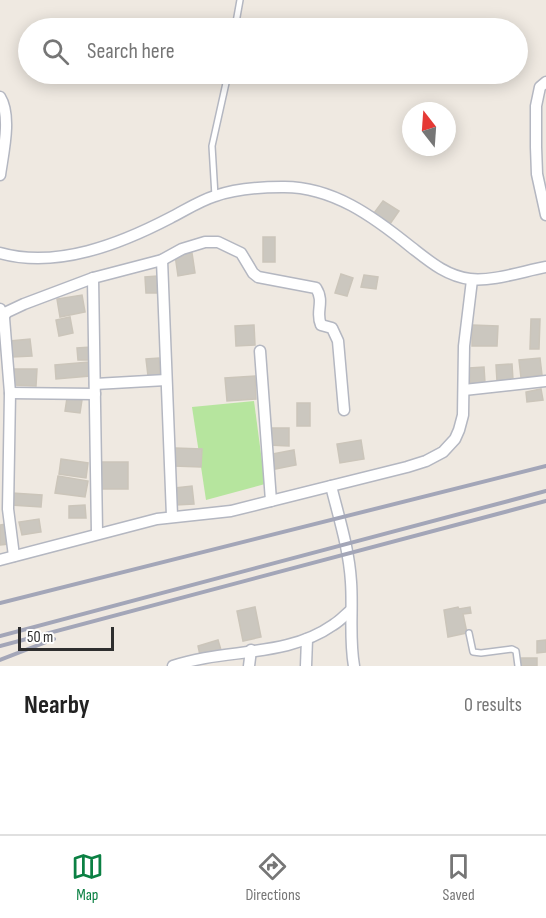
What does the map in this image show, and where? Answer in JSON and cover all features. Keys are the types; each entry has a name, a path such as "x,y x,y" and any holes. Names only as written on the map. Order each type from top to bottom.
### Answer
{"street":[{"path":"546,82 540,87 536,106 536,147 537,174 546,215"},
{"path":"0,97 6,136 0,175"},
{"path":"0,253 16,257 57,256 93,251 158,224 214,190 284,186 312,190 357,207 453,276 472,280 546,267"},
{"path":"14,556 8,509 5,429 10,393 1,316 13,308 93,278 162,260 191,245 218,242 241,253 258,277 316,288 321,302 319,321 321,325 332,328 338,341 344,410"},
{"path":"162,260 172,516"},
{"path":"93,278 98,533"},
{"path":"0,560 98,533 172,516 231,511 407,467 443,452 459,430 463,415 464,346 472,280"},
{"path":"260,351 271,501"},
{"path":"10,393 95,389 166,380"},
{"path":"464,390 546,381"},
{"path":"331,486 348,554 354,666"},
{"path":"173,666 196,659 250,650 279,648 307,639 334,625 351,610"},
{"path":"306,666 307,639"},
{"path":"249,666 250,650"}],"lane":[{"path":"237,18 240,0"},
{"path":"214,190 212,146 226,84"},
{"path":"469,633 473,652 512,649 516,651 518,666"}],"green space":[{"path":"254,401 265,484 206,500 192,407"}],"building":[{"path":"383,201 399,211 390,224 374,213"},
{"path":"263,237 275,237 275,262 263,262"},
{"path":"192,253 195,273 178,276 175,255"},
{"path":"341,274 353,278 347,296 335,293"},
{"path":"364,275 378,277 376,289 361,287"},
{"path":"157,276 158,293 146,293 145,277"},
{"path":"82,295 85,312 60,317 57,299"},
{"path":"70,317 73,333 59,336 56,320"},
{"path":"531,319 540,319 539,349 530,349"},
{"path":"254,325 255,345 236,346 235,326"},
{"path":"472,325 498,326 497,346 472,346"},
{"path":"30,339 32,356 12,357 10,341"},
{"path":"91,347 92,360 78,360 77,348"},
{"path":"159,358 160,375 148,376 146,359"},
{"path":"540,358 542,375 521,378 519,360"},
{"path":"89,362 90,376 56,379 55,365"},
{"path":"512,364 513,380 497,381 496,365"},
{"path":"484,367 485,383 470,384 469,368"},
{"path":"14,369 37,369 36,386 14,385"},
{"path":"255,376 256,399 227,401 225,378"},
{"path":"541,389 543,400 527,402 526,392"},
{"path":"67,398 82,400 80,413 65,411"},
{"path":"297,403 310,403 310,426 297,426"},
{"path":"268,428 289,428 289,446 268,445"},
{"path":"361,440 364,459 340,463 337,444"},
{"path":"175,448 202,449 201,467 174,466"},
{"path":"294,450 296,465 275,469 272,454"},
{"path":"61,459 88,463 86,478 59,474"},
{"path":"101,462 128,462 128,489 101,489"},
{"path":"58,476 88,481 85,497 55,493"},
{"path":"192,486 194,504 176,505 175,488"},
{"path":"12,493 42,495 41,507 11,505"},
{"path":"85,505 86,518 69,518 69,506"},
{"path":"39,519 41,532 22,535 19,522"},
{"path":"6,524 9,544 0,545 0,525"},
{"path":"255,607 261,637 243,641 237,611"},
{"path":"458,607 459,609 470,607 471,613 463,614 467,633 448,637 444,610"},
{"path":"218,640 221,650 200,655 198,646"},
{"path":"546,640 546,652 537,653 537,641"},
{"path":"521,658 537,658 537,666 521,666"}],"railway":[{"path":"0,603 546,466"},
{"path":"0,636 546,491"},
{"path":"0,646 546,501"},
{"path":"0,660 54,639"}]}
